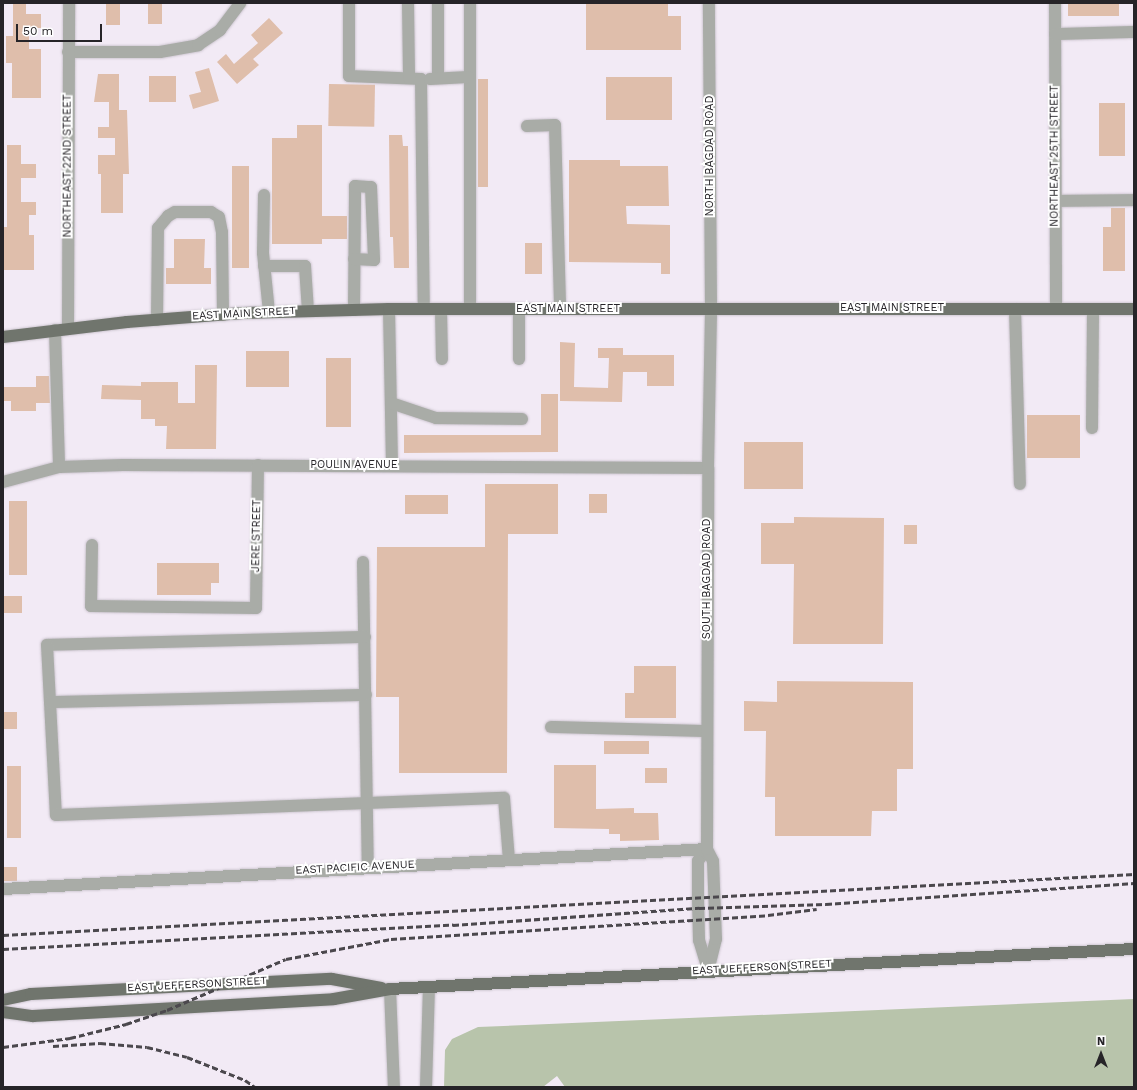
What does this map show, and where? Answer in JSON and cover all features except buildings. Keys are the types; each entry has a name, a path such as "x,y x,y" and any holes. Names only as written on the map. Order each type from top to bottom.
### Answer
{"main road":[{"name":"EAST MAIN STREET","path":"3,336 157,320 223,315 269,312 389,309 1134,309"},
{"name":"EAST JEFFERSON STREET","path":"3,1012 33,1016 334,999 390,989 1134,949"},
{"name":"EAST JEFFERSON STREET","path":"3,1000 31,994 332,979 390,989"}],"street":[{"name":"NORTHEAST 22ND STREET","path":"68,329 69,3"},
{"path":"68,52 160,52 198,45 220,30 240,3"},
{"path":"349,3 349,76 415,79 468,77"},
{"path":"408,3 415,79 424,309"},
{"path":"438,3 438,78"},
{"path":"470,3 468,77 470,309"},
{"name":"NORTH BAGDAD ROAD","path":"709,3 711,308"},
{"name":"NORTHEAST 25TH STREET","path":"1055,3 1056,309"},
{"path":"1055,34 1134,32"},
{"path":"527,126 555,125 560,309"},
{"path":"354,259 374,260 371,187 355,186 354,259 354,310"},
{"path":"264,195 264,266 269,312"},
{"path":"1055,201 1134,200"},
{"path":"157,320 158,228 168,216 176,212 211,212 219,217 222,232 223,315"},
{"path":"264,266 305,266 308,311"},
{"name":"SOUTH BAGDAD ROAD","path":"708,971 716,939 714,861 707,849 708,468 711,308"},
{"path":"389,309 392,464"},
{"path":"440,309 442,359"},
{"path":"519,309 519,359"},
{"path":"1015,309 1020,484"},
{"path":"1092,309 1092,428"},
{"path":"55,330 59,467"},
{"path":"391,402 436,418 522,419"},
{"name":"POULIN AVENUE","path":"3,482 59,467 392,464 708,468"},
{"name":"JERE STREET","path":"92,545 91,606 256,608 258,465"},
{"path":"363,562 368,867"},
{"path":"365,637 47,645 56,815 504,798 509,860"},
{"path":"50,702 366,695"},
{"path":"552,727 707,731"},
{"name":"SOUTH BAGDAD ROAD","path":"707,849 698,861 698,898 699,940 708,971"},
{"name":"EAST PACIFIC AVENUE","path":"3,889 368,867 707,849"},
{"path":"426,1087 429,987"},
{"path":"390,989 394,1087"}],"green space":[{"path":"1134,999 1134,1087 565,1087 557,1076 543,1087 444,1087 445,1050 452,1039 478,1027"}],"railway":[{"path":"3,935 1134,874"},
{"path":"3,949 453,925 699,908 826,904 1134,883"},
{"path":"3,1047 70,1038 126,1024 167,1010 286,959 391,939 768,915 817,909"},
{"path":"53,1046 100,1043 147,1047 187,1057 245,1080 255,1087"}]}
